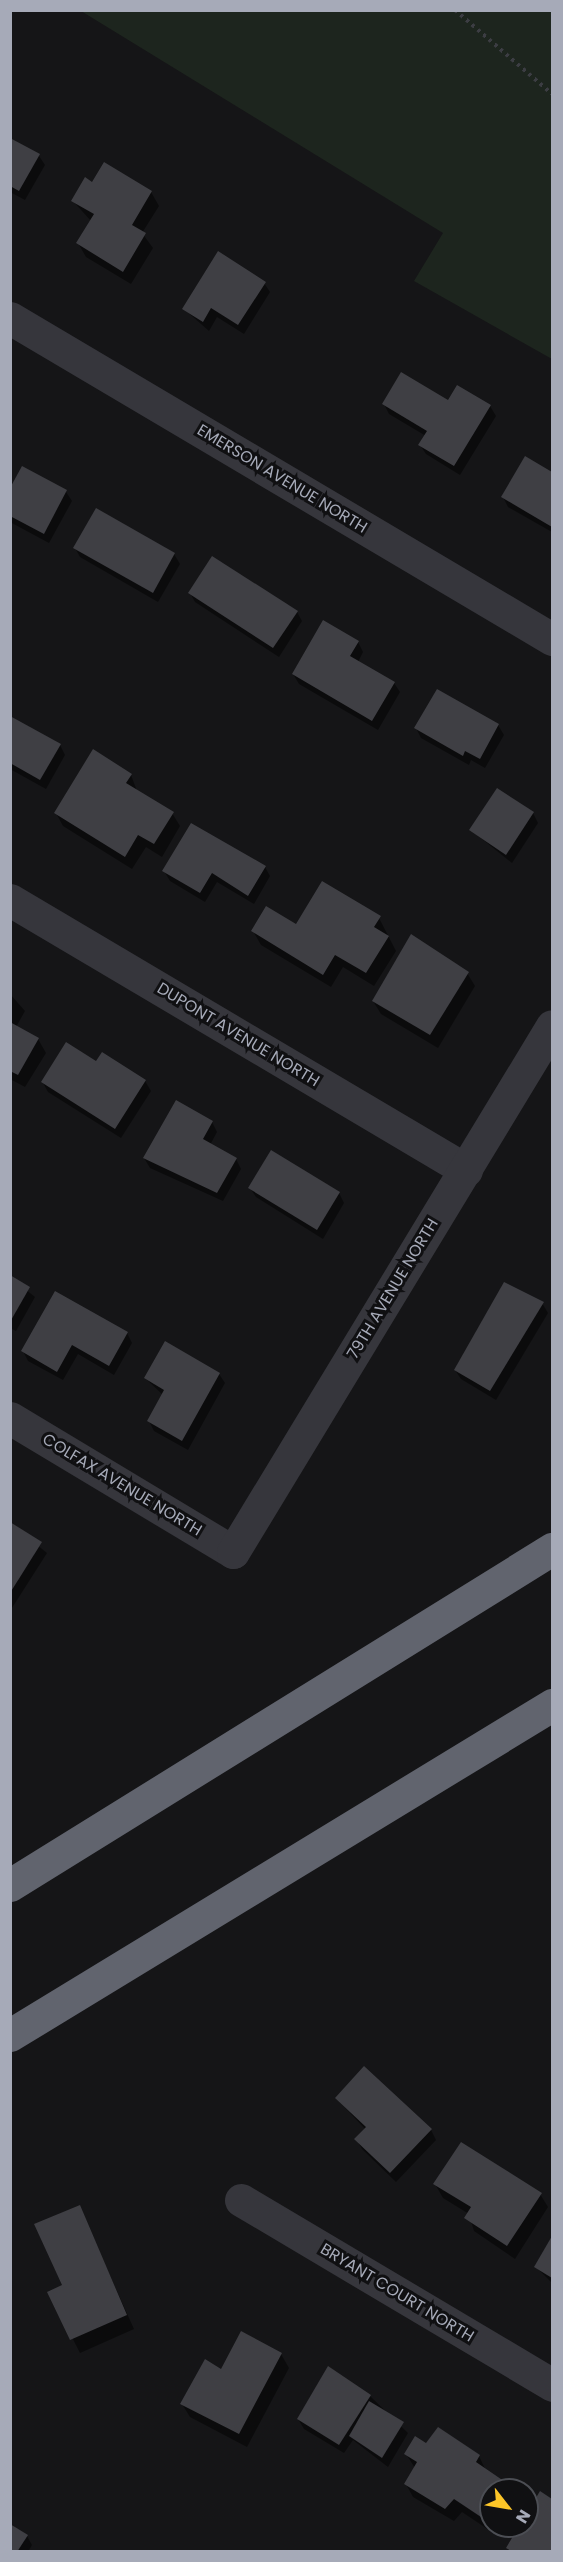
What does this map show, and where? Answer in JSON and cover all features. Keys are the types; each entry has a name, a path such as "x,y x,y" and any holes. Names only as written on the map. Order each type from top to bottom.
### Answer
{"highway":[{"path":"10,1885 552,1549"},
{"path":"10,2035 552,1705"}],"street":[{"name":"EMERSON AVENUE NORTH","path":"10,318 552,639"},
{"name":"DUPONT AVENUE NORTH","path":"10,900 466,1170"},
{"name":"79TH AVENUE NORTH","path":"233,1552 552,1026"},
{"name":"COLFAX AVENUE NORTH","path":"10,1418 233,1552"},
{"name":"BRYANT COURT NORTH","path":"241,2200 552,2385"}],"path":[{"path":"455,10 552,94"}],"shaded area":[{"path":"81,11 552,11 552,359 414,281 443,233"}],"building":[{"path":"10,138 40,154 19,191 10,186"},
{"path":"104,162 152,191 132,225 146,233 123,272 76,243 94,214 71,201 85,177 92,182"},
{"path":"218,251 266,282 238,325 211,308 203,322 182,309"},
{"path":"401,372 448,400 457,385 491,405 454,466 418,445 427,431 382,404"},
{"path":"525,456 552,472 552,527 501,497"},
{"path":"22,466 67,490 44,534 10,516 10,488"},
{"path":"96,508 175,553 153,593 73,548"},
{"path":"212,556 298,611 273,648 188,593"},
{"path":"323,620 359,641 350,656 395,682 372,721 292,674"},
{"path":"437,689 499,724 480,759 465,751 463,756 414,728"},
{"path":"10,716 61,744 40,780 10,763"},
{"path":"93,749 132,774 126,783 174,812 154,844 138,835 125,857 54,813"},
{"path":"497,788 534,812 506,855 469,830"},
{"path":"191,823 266,866 248,896 212,873 200,893 162,871"},
{"path":"322,881 381,916 374,927 389,936 366,973 335,955 323,975 251,931 266,906 296,924"},
{"path":"411,934 469,972 430,1035 372,1001"},
{"path":"10,1022 39,1038 18,1075 10,1071"},
{"path":"66,1042 96,1061 102,1052 146,1080 115,1129 41,1082"},
{"path":"176,1100 213,1121 203,1139 237,1158 217,1193 143,1158"},
{"path":"271,1150 340,1192 317,1230 248,1188"},
{"path":"10,1275 30,1287 10,1322"},
{"path":"504,1282 544,1302 490,1391 454,1370"},
{"path":"55,1291 128,1332 109,1366 72,1345 57,1372 21,1351"},
{"path":"165,1341 220,1373 182,1441 147,1421 164,1390 144,1378"},
{"path":"10,1522 42,1542 10,1593"},
{"path":"364,2066 432,2129 390,2173 354,2139 366,2127 335,2098"},
{"path":"461,2142 542,2193 507,2246 464,2218 471,2207 433,2184"},
{"path":"80,2205 127,2315 70,2340 47,2292 62,2285 34,2224"},
{"path":"552,2236 552,2278 534,2267"},
{"path":"241,2331 282,2353 239,2434 180,2404 205,2359 221,2369"},
{"path":"328,2366 371,2395 339,2445 297,2419"},
{"path":"369,2401 404,2422 382,2458 349,2436"},
{"path":"438,2427 480,2455 476,2462 499,2478 479,2478 479,2516 454,2499 445,2509 404,2484 417,2462 404,2454 415,2436 426,2443"},
{"path":"540,2491 552,2499 552,2552 513,2552 506,2548 512,2538 539,2538"},
{"path":"10,2524 28,2535 17,2552 10,2552"}]}
